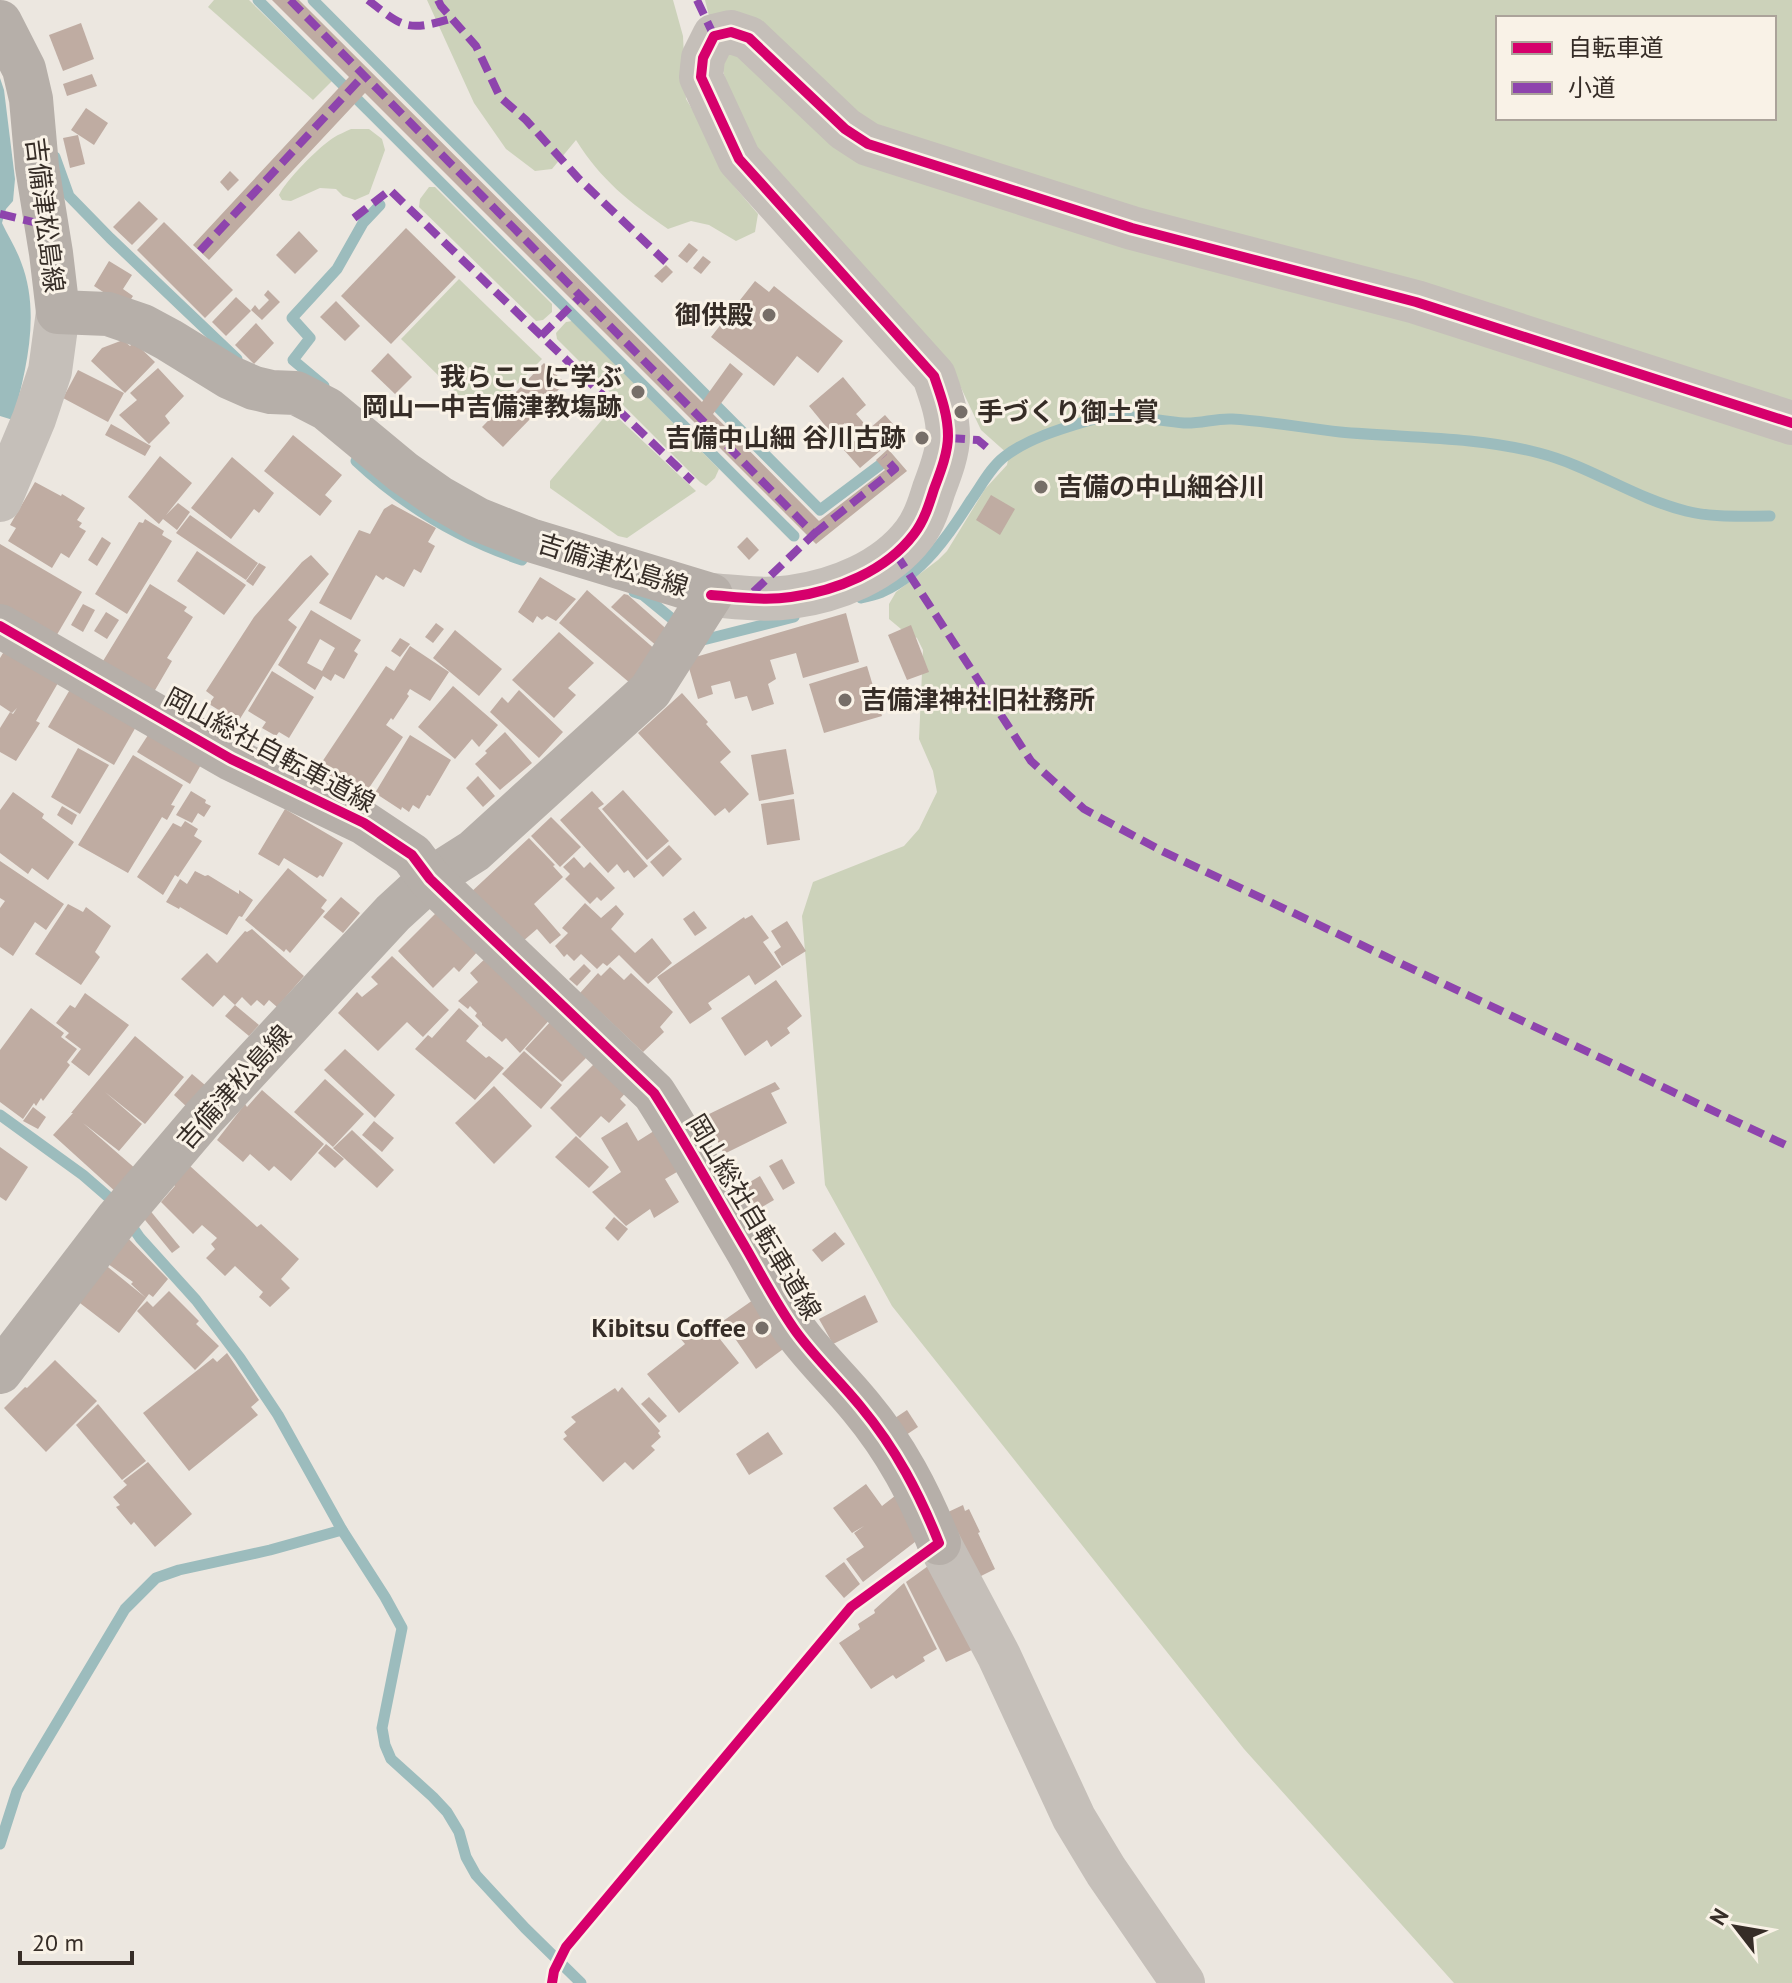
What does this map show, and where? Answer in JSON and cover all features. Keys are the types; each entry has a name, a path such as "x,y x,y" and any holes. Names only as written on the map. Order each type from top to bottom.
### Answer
{"main road":[{"name":"吉備津松島線","path":"0,22 24,69 31,99 37,167 58,312 108,314 143,326 229,377 254,388 296,393 327,409 403,472 477,519 530,540 711,595 650,691 474,851 430,879 393,913 204,1117 118,1218 0,1372"},
{"name":"岡山総社自転車道線","path":"0,627 231,759 364,823 412,855 430,879 654,1093 798,1334 861,1406 890,1445 920,1496 939,1543"}],"street":[{"path":"711,595 790,598 826,590 860,577 896,554 916,532 927,512 949,438 945,404 934,376 739,159 701,77 703,58 714,36 731,32 749,38 845,129 868,144 1132,228 1416,302 1792,423"},
{"path":"0,500 34,419 50,371 58,312"},
{"path":"939,1543 1023,1706 1074,1818 1106,1871 1183,1983"}],"green space":[{"path":"214,0 249,0 332,81 313,100 208,7"},
{"path":"427,0 673,0 683,36 686,99 734,186 758,214 755,232 736,241 709,225 691,221 668,229 617,189 595,167 576,140 552,169 535,171 506,149 474,103"},
{"path":"705,0 1792,0 1792,1983 1454,1983 1244,1749 892,1306 825,1185 802,916 813,882 904,846 919,829 937,792 933,771 919,739 923,650 917,638 889,619 889,604 896,592 947,551 985,489 1007,465 1009,455 981,430 954,373 762,164 730,98"},
{"path":"351,129 369,129 382,139 385,150 369,194 355,200 343,196 336,189 320,188 291,201 282,200 279,195 303,164 327,142"},
{"path":"429,187 435,187 552,304 552,312 543,320 536,321 419,207 420,199"},
{"path":"459,279 542,359 483,419 401,339"},
{"path":"572,321 719,469 706,486 557,339 556,333 566,322"},
{"path":"607,414 614,414 696,491 627,538 618,536 550,488 550,481"}],"water":[{"path":"0,78 15,179 13,201 6,209 2,223 27,281 31,321 27,361 13,420 0,416"}],"building":[{"path":"272,0 299,0 702,402 730,363 743,374 713,414 819,521 885,470 876,460 888,449 907,471 816,544 365,93 209,260 193,245 349,77"},
{"path":"81,23 94,59 63,71 49,35"},
{"path":"92,74 97,86 67,96 63,84"},
{"path":"86,108 108,123 94,145 71,130"},
{"path":"78,135 85,164 70,168 63,138"},
{"path":"230,171 239,180 228,191 220,182"},
{"path":"139,201 158,219 132,245 113,227"},
{"path":"164,222 233,290 205,318 137,250"},
{"path":"406,228 456,277 391,344 341,296"},
{"path":"299,231 318,251 295,274 276,255"},
{"path":"689,243 698,250 687,263 678,256"},
{"path":"703,256 711,262 701,274 693,268"},
{"path":"109,261 132,275 123,289 133,296 126,307 94,286"},
{"path":"666,265 673,272 662,283 654,276"},
{"name":"御供殿","path":"755,281 769,292 774,286 843,341 818,373 797,356 774,386 711,337"},
{"path":"268,290 280,302 262,320 251,310 255,305 259,310 269,300 264,295"},
{"path":"236,297 251,311 226,336 212,322"},
{"path":"336,301 360,326 345,341 320,317"},
{"path":"256,323 274,343 254,364 235,345"},
{"path":"123,340 130,346 134,342 155,362 125,393 91,361 102,348"},
{"path":"388,353 412,377 395,394 371,371"},
{"path":"544,363 565,383 503,447 482,427"},
{"path":"158,368 184,396 165,416 170,423 149,444 119,415 137,400 130,393"},
{"path":"78,370 124,393 108,422 63,398"},
{"path":"843,377 866,405 856,414 869,429 885,415 901,433 860,468 844,450 858,438 845,423 832,434 809,406"},
{"path":"111,424 151,446 145,456 105,435"},
{"path":"293,435 342,475 325,495 332,501 320,516 264,471"},
{"path":"160,456 192,483 166,515 178,503 190,512 177,530 163,519 159,524 128,497"},
{"path":"232,457 274,493 259,513 254,509 231,539 191,508"},
{"path":"35,482 85,508 77,520 82,523 79,527 86,531 69,558 61,553 52,568 8,541 16,528 10,525"},
{"path":"991,495 1015,509 1000,535 976,520"},
{"path":"392,504 436,528 428,542 435,546 421,573 414,569 404,587 376,575 351,620 319,603 359,530 370,534 384,509"},
{"path":"190,515 258,563 246,580 176,533"},
{"path":"145,519 164,531 162,535 172,541 127,614 95,594 139,522 143,523"},
{"path":"102,537 111,543 97,566 88,560"},
{"path":"747,537 759,550 749,560 737,547"},
{"path":"0,544 82,592 55,638 0,609"},
{"path":"197,551 246,585 224,615 177,581"},
{"path":"311,555 329,574 288,620 297,627 238,722 209,704 214,697 206,691 254,617"},
{"path":"259,563 266,567 253,586 246,581"},
{"path":"540,577 576,599 556,621 547,616 542,620 537,616 533,623 518,612"},
{"path":"150,584 187,607 184,611 193,617 167,658 172,661 151,697 100,666"},
{"path":"587,590 657,651 630,683 559,623"},
{"path":"624,594 671,633 658,647 611,607"},
{"path":"83,604 95,610 83,632 71,625"},
{"path":"311,610 361,640 354,651 358,654 344,679 335,674 331,681 323,676 315,690 278,665","holes":["320,639 335,648 322,671 307,663"]},
{"path":"106,612 119,620 107,639 94,631"},
{"path":"846,613 859,662 803,678 796,653 770,660 776,679 768,684 774,704 752,711 747,696 735,699 730,681 711,686 713,694 698,699 689,668 692,658"},
{"path":"436,623 444,629 433,643 425,637"},
{"path":"911,625 929,672 907,680 888,635"},
{"path":"455,630 502,669 479,696 433,658"},
{"path":"559,632 594,663 568,688 576,695 554,718 512,680"},
{"path":"400,638 410,644 400,657 391,651"},
{"path":"8,645 62,676 36,721 40,723 16,761 0,752 0,728 10,712 13,714 17,708 12,713 0,705 0,658"},
{"path":"410,646 449,672 430,701 410,689 409,696 393,720 391,718 386,725 403,737 363,797 318,768 386,666 394,671"},
{"name":"吉備津神社旧社務所","path":"867,666 882,716 824,733 809,684"},
{"path":"272,671 314,697 289,738 279,732 276,736 262,728 266,722 248,711"},
{"path":"72,686 137,725 114,765 48,727"},
{"path":"453,686 498,725 479,747 472,739 455,759 418,727"},
{"path":"519,690 563,732 539,758 490,712 502,697 508,703"},
{"path":"682,693 731,752 720,762 749,794 729,813 725,808 715,816 638,733"},
{"path":"150,732 202,763 190,784 137,752"},
{"path":"505,732 532,763 500,790 475,764"},
{"path":"410,735 451,760 430,796 427,795 419,809 413,805 409,812 375,793"},
{"path":"78,748 109,765 80,814 51,797"},
{"path":"786,749 794,794 759,801 751,755"},
{"path":"133,755 183,785 171,805 175,806 167,820 162,817 128,873 78,845"},
{"path":"478,776 495,796 483,807 466,788"},
{"path":"623,790 669,841 647,860 602,809"},
{"path":"191,791 211,806 204,817 198,813 192,823 176,815"},
{"path":"592,791 604,804 598,808 648,866 634,878 628,870 624,873 617,864 608,873 560,820"},
{"path":"13,792 44,814 42,818 74,842 48,880 32,868 28,874 0,853 0,810"},
{"path":"794,799 800,840 767,845 761,804"},
{"path":"62,806 77,815 72,825 57,815"},
{"path":"285,809 343,843 323,877 320,875 317,878 284,858 279,866 258,854"},
{"path":"551,817 581,847 560,867 531,836"},
{"path":"185,821 198,829 194,836 202,841 163,895 137,877 173,823 181,827"},
{"path":"529,838 563,877 534,904 561,935 550,944 537,929 522,942 469,894"},
{"path":"669,845 682,859 663,877 650,862"},
{"path":"574,857 584,868 590,862 615,888 601,901 597,897 590,904 565,879 570,874 563,867"},
{"path":"0,861 64,904 46,930 35,922 13,956 0,947 0,908 5,901 0,898"},
{"path":"288,868 327,900 321,908 325,911 290,953 286,949 284,952 245,920"},
{"path":"195,871 208,875 239,894 239,890 253,900 227,935 166,902 180,879 187,884"},
{"path":"341,897 360,913 343,933 323,917"},
{"path":"585,903 601,918 616,905 624,914 611,929 635,953 652,938 672,963 648,984 619,955 607,966 603,963 597,969 581,954 574,961 567,954 564,957 555,946 568,933 562,928"},
{"path":"68,904 83,912 86,907 111,926 95,952 100,957 81,985 35,954"},
{"path":"439,910 479,950 459,972 454,967 433,988 398,951"},
{"path":"694,911 707,928 695,936 683,919"},
{"path":"752,915 769,938 763,942 781,967 755,985 749,975 708,1003 712,1009 690,1024 657,977 744,917"},
{"path":"787,921 806,951 782,966 774,952 781,947 771,931"},
{"path":"252,929 304,976 277,1007 269,1000 264,1006 257,1000 251,1006 242,997 235,1005 224,995 213,1007 181,979 207,953 217,963 245,931"},
{"path":"489,955 552,1017 520,1053 506,1038 502,1042 482,1025 470,1006 468,1009 458,1001 478,982 470,973"},
{"path":"392,956 449,1010 423,1037 407,1022 378,1051 338,1013 357,992 362,997 378,984 371,977"},
{"path":"584,964 591,971 577,986 569,979"},
{"path":"610,967 624,980 631,973 673,1012 660,1027 664,1032 643,1052 580,993 598,973 601,976"},
{"path":"776,980 802,1016 787,1028 790,1033 771,1047 767,1040 745,1056 721,1018"},
{"path":"85,993 129,1025 89,1076 71,1062 81,1049 65,1037 69,1033 56,1023 70,1005 75,1008"},
{"path":"235,1005 259,1025 249,1036 225,1016"},
{"path":"31,1008 64,1033 61,1037 77,1049 67,1062 70,1065 43,1101 41,1098 36,1106 34,1103 23,1119 0,1102 0,1050"},
{"path":"459,1008 479,1026 466,1041 504,1068 475,1100 415,1049 428,1035 432,1038"},
{"path":"553,1019 590,1054 562,1082 525,1049"},
{"path":"135,1036 184,1077 145,1124 105,1092 142,1124 119,1151 83,1123 137,1170 117,1193 53,1135"},
{"path":"345,1049 395,1095 375,1118 324,1070"},
{"path":"524,1051 562,1085 541,1109 502,1074"},
{"path":"597,1061 628,1090 620,1099 626,1105 609,1123 601,1116 580,1138 550,1108"},
{"path":"192,1074 205,1085 187,1107 174,1095"},
{"path":"325,1079 364,1114 333,1147 294,1112"},
{"path":"775,1082 780,1089 771,1093 787,1123 724,1154 705,1116"},
{"path":"494,1086 532,1126 494,1164 455,1123"},
{"path":"262,1090 324,1144 291,1181 274,1166 269,1171 250,1154 243,1162 217,1140 245,1104 247,1107"},
{"path":"33,1107 46,1117 38,1129 23,1121"},
{"path":"374,1121 394,1138 382,1152 362,1135"},
{"path":"627,1122 638,1141 657,1129 682,1169 665,1179 679,1202 654,1218 650,1209 626,1226 592,1192 621,1172 601,1138"},
{"path":"352,1130 394,1170 377,1188 333,1148"},
{"path":"576,1136 609,1167 589,1188 555,1157"},
{"path":"326,1144 344,1159 335,1168 318,1153"},
{"path":"0,1147 28,1167 6,1201 0,1197"},
{"path":"782,1159 795,1183 783,1190 769,1166"},
{"path":"190,1166 257,1227 261,1224 299,1259 281,1279 290,1288 270,1307 259,1297 263,1292 235,1266 225,1276 206,1258 215,1249 211,1244 217,1238 202,1225 193,1234 161,1202"},
{"path":"760,1176 774,1200 747,1216 733,1192"},
{"path":"148,1208 180,1247 172,1253 141,1215"},
{"path":"614,1217 628,1229 618,1241 605,1228"},
{"path":"835,1232 845,1244 822,1262 812,1250"},
{"path":"124,1234 168,1279 153,1297 149,1294 146,1298 131,1284 133,1282 104,1261"},
{"path":"103,1263 146,1298 119,1333 76,1300"},
{"path":"169,1291 219,1346 195,1370 137,1311 147,1301 153,1307"},
{"path":"865,1295 878,1322 833,1344 819,1319"},
{"path":"753,1300 786,1347 756,1369 723,1321"},
{"path":"704,1319 739,1363 679,1413 647,1374 685,1344 680,1338"},
{"path":"227,1353 259,1400 251,1407 258,1415 189,1471 143,1413 213,1358 217,1362"},
{"path":"55,1360 97,1401 46,1452 4,1408"},
{"path":"622,1387 660,1431 661,1437 651,1446 655,1450 633,1470 625,1462 603,1482 563,1439 567,1436 564,1432 576,1422 571,1417 615,1388 618,1392"},
{"path":"649,1397 667,1416 659,1423 641,1404"},
{"path":"98,1404 146,1461 122,1480 76,1425"},
{"path":"907,1410 918,1427 906,1435 895,1418"},
{"path":"768,1432 783,1454 749,1475 736,1454"},
{"path":"148,1462 192,1514 155,1547 134,1522 131,1525 116,1507 120,1505 113,1497 127,1485 123,1481"},
{"path":"866,1484 882,1506 900,1492 924,1535 863,1582 846,1559 864,1547 854,1533 864,1526 852,1533 833,1508"},
{"path":"963,1505 965,1511 969,1509 995,1569 977,1578 946,1513"},
{"path":"935,1561 976,1648 946,1662 906,1582"},
{"path":"844,1562 860,1584 844,1598 825,1576"},
{"path":"904,1583 937,1649 923,1657 925,1661 896,1679 893,1675 871,1689 839,1643 860,1629 858,1624 875,1613 874,1610"}],"waterway":[{"path":"258,0 794,536"},
{"path":"313,0 820,510 880,465"},
{"path":"55,157 69,196 237,359"},
{"path":"324,386 293,360 310,338 292,318 337,269 363,223 380,205"},
{"path":"861,598 879,594 923,564 944,539 990,471 1004,457 1044,435 1099,418 1135,417 1184,423 1232,419 1340,432 1490,443 1558,459 1686,511 1718,516 1770,516"},
{"path":"356,461 393,492 434,520 522,560"},
{"path":"634,592 643,595 676,622"},
{"path":"703,640 794,617"},
{"path":"0,1115 83,1175 113,1201"},
{"path":"129,1222 196,1300 240,1358 278,1415 342,1530 402,1628 382,1728 391,1759 447,1812 459,1832 466,1857 476,1875 581,1983"},
{"path":"0,1844 17,1791 33,1763 125,1609 156,1578 342,1530"}],"marked path":[{"path":"290,0 814,534 747,598"},
{"path":"368,0 390,17 407,25 425,25 453,18"},
{"path":"438,0 476,46 500,97 526,120 579,179 666,262"},
{"path":"697,0 714,36"},
{"path":"200,251 363,76"},
{"path":"354,218 390,190 692,481"},
{"path":"0,214 46,225"},
{"path":"541,336 580,297"},
{"path":"949,438 978,440 991,451"},
{"path":"814,534 895,469 884,457"},
{"path":"896,554 1031,761 1084,809 1162,851 1792,1148"}],"cycle path":[{"path":"711,595 761,599 791,597 825,590 875,569 903,547 921,524 943,463 948,436 942,398 934,376 739,159 701,77 703,58 714,36 731,32 749,38 845,129 868,144 1132,228 1416,302 1792,423"},
{"path":"0,626 231,759 364,823 412,855 430,879 654,1093 790,1323 874,1423 896,1455 939,1543 851,1607 566,1947 554,1971 552,1983"}],"place":[{"name":"御供殿","path":"769,315"},
{"name":"我らここに学ぶ 岡山一中吉備津教塲跡","path":"638,392"},
{"name":"手づくり御土賞","path":"961,412"},
{"name":"吉備中山細 谷川古跡","path":"922,438"},
{"name":"吉備の中山細谷川","path":"1041,487"},
{"name":"吉備津神社旧社務所","path":"845,700"},
{"name":"Kibitsu Coffee","path":"762,1328"}]}
